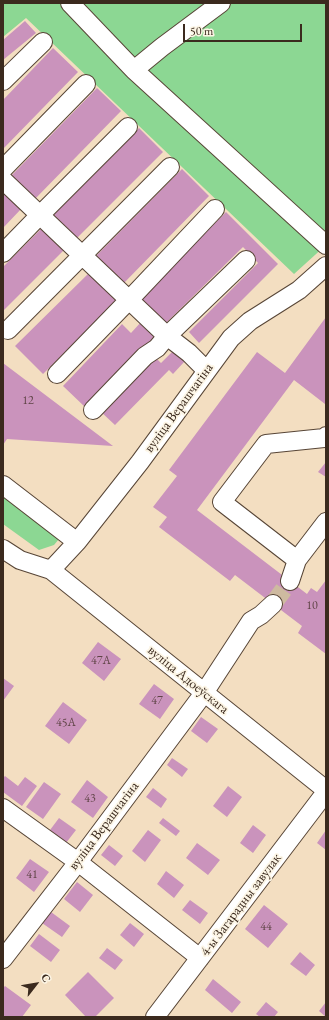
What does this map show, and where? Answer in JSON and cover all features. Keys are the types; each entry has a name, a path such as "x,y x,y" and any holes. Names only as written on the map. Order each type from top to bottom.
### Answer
{"street":[{"path":"70,3 134,70 326,245"},
{"path":"134,70 221,3"},
{"path":"3,81 43,42"},
{"path":"3,169 86,84"},
{"path":"3,253 128,127"},
{"path":"8,330 170,167"},
{"path":"3,180 167,336 207,371"},
{"path":"57,374 215,209"},
{"path":"93,410 145,356 157,348 167,336 246,260"},
{"name":"вуліца Верашчагіна","path":"51,570 77,542 140,462 231,338 250,321 299,290 326,266"},
{"path":"297,560 222,502 266,444 324,438 326,436"},
{"path":"3,485 77,542"},
{"path":"290,581 297,560 326,522"},
{"path":"3,549 20,560 51,570"},
{"name":"вуліца Адоеўскага","path":"51,570 326,791"},
{"name":"вуліца Верашчагіна","path":"3,959 78,862 204,693 251,622 273,604"},
{"name":"4-ы Загарадны завулак","path":"155,1017 326,791"},
{"path":"3,808 78,862 200,958"}],"green space":[{"path":"3,3 326,3 326,245 294,274 26,18 3,37"},
{"path":"3,496 59,539 54,545 39,550 3,524"}],"building":[{"path":"25,21 36,33 3,60 3,40"},
{"path":"53,48 78,72 3,149 3,100"},
{"path":"97,88 121,111 34,200 10,177"},
{"path":"139,128 163,152 75,240 51,217"},
{"path":"182,169 209,196 123,284 95,257"},
{"path":"3,189 22,208 3,228"},
{"path":"226,212 278,264 199,343 189,332 258,263 243,247 165,324 140,299"},
{"path":"43,227 65,249 3,311 3,267"},
{"path":"90,272 118,300 43,374 15,346"},
{"path":"326,317 326,403 325,404 294,380 197,510 307,594 311,588 317,592 326,580 326,654 298,633 302,626 235,575 230,581 159,527 167,517 153,507 177,476 169,470 257,352 285,373"},
{"path":"142,321 159,338 148,350 143,346 85,407 63,386 122,324 131,333"},
{"path":"174,350 185,361 173,374 169,370 115,425 100,411 154,356 161,363"},
{"path":"3,363 113,446 7,439 3,445"},
{"path":"326,462 326,477 318,472"},
{"path":"98,642 121,659 104,681 82,663"},
{"path":"3,678 14,686 3,701"},
{"path":"154,684 174,699 160,719 139,704"},
{"path":"63,702 87,720 69,744 45,726"},
{"path":"201,717 218,729 207,743 191,731"},
{"path":"172,758 188,769 182,777 167,765"},
{"path":"5,776 18,786 25,777 37,786 22,806 3,792 3,778"},
{"path":"87,780 108,797 93,818 71,802"},
{"path":"44,782 61,794 43,819 26,807"},
{"path":"228,786 242,797 227,817 213,806"},
{"path":"153,788 167,799 161,808 146,797"},
{"path":"59,818 76,830 66,843 50,830"},
{"path":"163,818 180,831 176,836 159,823"},
{"path":"253,825 266,835 253,853 240,843"},
{"path":"148,830 161,840 145,862 132,851"},
{"path":"326,830 326,850 317,843"},
{"path":"197,843 220,860 208,875 186,858"},
{"path":"109,845 123,856 115,866 101,855"},
{"path":"30,859 49,872 34,892 16,878"},
{"path":"166,871 184,885 174,898 157,884"},
{"path":"77,882 93,895 80,912 64,899"},
{"path":"190,900 208,913 200,924 182,910"},
{"path":"264,905 288,924 268,948 245,929"},
{"path":"51,912 70,926 62,937 42,923"},
{"path":"130,923 144,934 134,947 120,935"},
{"path":"39,934 60,950 51,962 30,946"},
{"path":"107,948 123,960 115,970 99,958"},
{"path":"300,952 315,965 306,976 290,964"},
{"path":"88,972 114,998 95,1017 86,1017 65,995"},
{"path":"213,979 241,1002 232,1013 205,990"},
{"path":"5,986 31,1005 22,1017 3,1017 3,988"},
{"path":"266,1002 278,1012 274,1017 260,1017 256,1014"},
{"path":"326,1002 326,1017 319,1011"}],"tunnel":[{"path":"273,604 290,581"}]}
